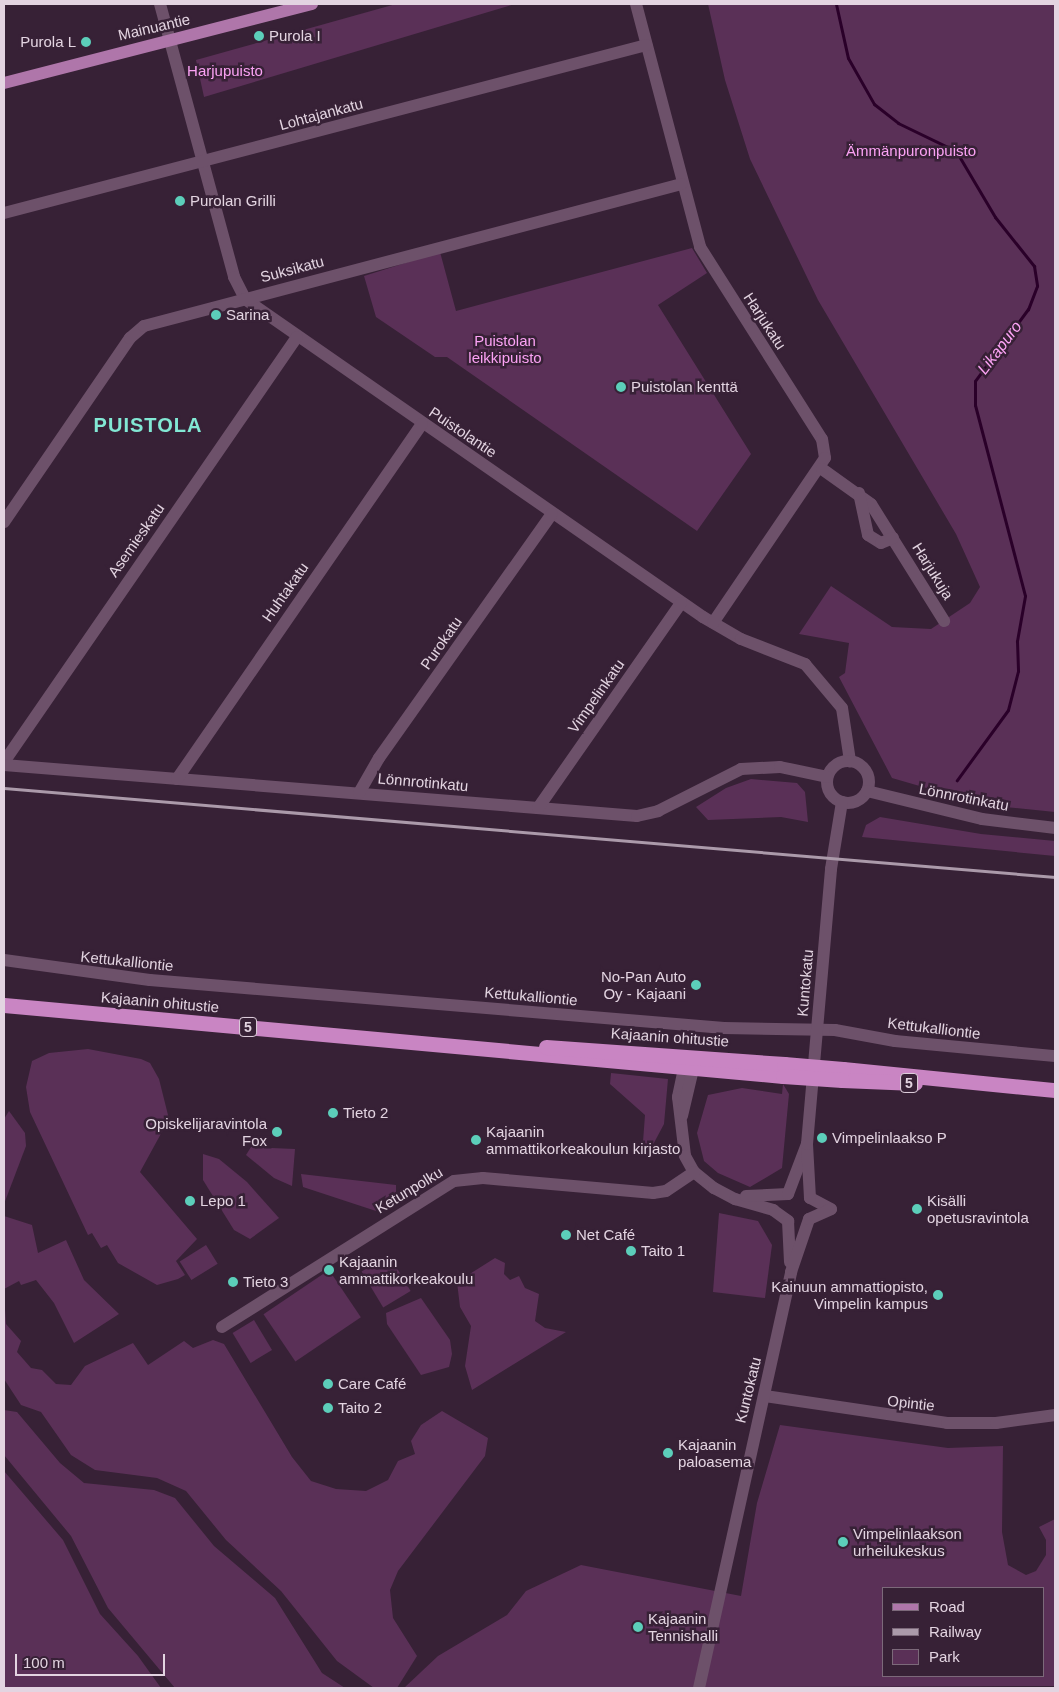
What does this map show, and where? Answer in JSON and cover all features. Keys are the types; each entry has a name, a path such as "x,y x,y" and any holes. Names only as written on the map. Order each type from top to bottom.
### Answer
{"highway":[{"name":"Kajaanin ohitustie","path":"4,1005 687,1064 845,1073 1055,1090"}],"main road":[{"name":"Mainuantie","path":"4,83 170,38 312,4"}],"street":[{"name":"Puistolantie","path":"160,4 234,277 245,299 681,603 713,623 799,661 822,680 842,708 850,761"},
{"name":"Harjukatu","path":"636,4 682,184 706,258 822,439 822,469"},
{"name":"Lohtajankatu","path":"4,213 646,45"},
{"name":"Suksikatu","path":"4,522 130,338 153,323 682,184"},
{"name":"Asemieskatu","path":"4,763 297,337"},
{"name":"Huhtakatu","path":"177,779 422,424"},
{"name":"Harjukuja","path":"822,469 859,492 893,538 944,621"},
{"path":"713,623 822,469"},
{"name":"Harjukuja","path":"859,492 868,535 881,543 893,538"},
{"name":"Purokatu","path":"360,793 380,758 552,514"},
{"name":"Vimpelinkatu","path":"538,808 681,603"},
{"path":"850,761 866,771 867,791 856,801 842,802 831,795 827,777 833,766 850,761"},
{"name":"Lönnrotinkatu","path":"4,763 177,779 637,816 658,811 741,769 780,767 827,777"},
{"name":"Lönnrotinkatu","path":"867,791 982,819 1055,828"},
{"name":"Kuntokatu","path":"810,1198 807,1144 835,829 842,802"},
{"name":"Kettukalliontie","path":"4,960 80,973 363,999 714,1027 817,1029 1055,1056"},
{"path":"687,1064 682,1116 683,1148 694,1172 726,1194 773,1210 788,1221 796,1224 831,1209 802,1192 788,1194 726,1194"},
{"path":"791,1272 788,1221 781,1208 807,1144"},
{"name":"Ketunpolku","path":"222,1327 454,1181 483,1178 653,1193 666,1191 694,1172"},
{"path":"809,1219 814,1206 810,1198"},
{"name":"Kuntokatu","path":"699,1688 736,1506 765,1396 791,1272 809,1219"},
{"name":"Opintie","path":"765,1396 946,1423 1055,1415"}],"green space":[{"name":"Harjupuisto","path":"396,4 515,4 204,97 196,60"},
{"name":"Ämmänpuronpuisto","path":"708,4 1055,4 1055,812 985,805 892,778 839,677 845,673 849,643 799,634 831,586 892,627 931,629 970,603 980,587 956,534 818,300 750,159 725,80"},
{"name":"Puistolan leikkipuisto","path":"692,248 707,273 658,305 751,454 697,531 447,357 435,357 376,317 364,276 440,252 456,311"},
{"path":"751,779 797,783 805,792 808,822 781,817 708,820 696,807 726,788"},
{"path":"880,817 981,834 1055,841 1055,856 862,837 866,825"},
{"path":"88,1049 141,1059 150,1063 159,1079 169,1119 140,1172 197,1239 176,1261 185,1275 178,1279 157,1285 118,1263 107,1245 101,1248 92,1233 88,1235 30,1112 26,1087 32,1061 49,1053"},
{"path":"611,1073 668,1079 664,1124 647,1156 642,1155 645,1115 610,1084"},
{"path":"783,1084 789,1094 782,1168 750,1187 718,1173 704,1161 697,1133 708,1095 742,1088 782,1094"},
{"path":"9,1111 25,1133 26,1146 4,1204 4,1119"},
{"path":"251,1147 295,1149 292,1186 274,1178 246,1155"},
{"path":"203,1154 219,1159 247,1182 279,1218 250,1239 234,1230 203,1180"},
{"path":"301,1174 396,1185 396,1194 376,1211 303,1187"},
{"path":"719,1213 758,1221 772,1245 765,1298 713,1292"},
{"path":"4,1216 32,1225 38,1253 66,1240 84,1280 119,1314 74,1343 54,1303 36,1280 21,1285 19,1281 4,1289"},
{"path":"206,1245 218,1264 191,1280 180,1261"},
{"path":"389,1255 411,1291 383,1307 362,1271"},
{"path":"495,1258 505,1263 504,1274 510,1280 519,1276 525,1288 539,1294 535,1321 545,1328 566,1332 472,1390 465,1366 471,1326 460,1307 457,1282"},
{"path":"329,1270 361,1317 295,1361 264,1314"},
{"path":"4,1294 6,1324 21,1341 17,1352 31,1368 42,1370 56,1384 71,1385 85,1366 133,1343 148,1365 184,1341 193,1348 213,1340 224,1344 292,1457 311,1481 336,1489 366,1491 388,1480 398,1461 415,1454 411,1441 421,1425 442,1411 488,1438 485,1456 398,1571 390,1590 393,1618 417,1656 397,1688 374,1688 337,1661 281,1591 226,1540 186,1491 157,1478 95,1470 71,1455 41,1412 21,1405 4,1379"},
{"path":"421,1298 450,1340 452,1354 449,1367 421,1375 387,1324 386,1313"},
{"path":"254,1320 272,1350 251,1363 233,1333"},
{"path":"4,1410 17,1412 60,1463 84,1483 154,1490 175,1498 214,1546 275,1598 322,1673 345,1688 175,1688 108,1608 71,1536 4,1455"},
{"name":"Vimpelinlaakson urheilukeskus","path":"780,1425 948,1448 1003,1446 1002,1532 1008,1565 1026,1575 1036,1571 1046,1555 1046,1540 1039,1527 1055,1519 1055,1686 404,1688 438,1656 507,1615 526,1591 581,1565 741,1596 757,1503"},
{"path":"4,1471 63,1540 100,1614 138,1656 161,1688 4,1688"}],"waterway":[{"name":"Likapuro","path":"836,4 848,58 874,104 898,123 956,151 995,217 1034,266 1037,286 1028,309 975,381 975,405 1025,596 1017,641 1018,671 1008,710 957,780"}],"railway":[{"path":"4,788 1055,877"}],"place":[{"name":"Purola I","path":"259,36"},
{"name":"Purola L","path":"86,42"},
{"name":"Purolan Grilli","path":"180,201"},
{"name":"Sarina","path":"216,315"},
{"name":"Puistolan kenttä","path":"621,387"},
{"name":"No-Pan Auto Oy - Kajaani","path":"696,985"},
{"name":"Tieto 2","path":"333,1113"},
{"name":"Opiskelijaravintola Fox","path":"277,1132"},
{"name":"Vimpelinlaakso P","path":"822,1138"},
{"name":"Kajaanin ammattikorkeakoulun kirjasto","path":"476,1140"},
{"name":"Lepo 1","path":"190,1201"},
{"name":"Kisälli opetusravintola","path":"917,1209"},
{"name":"Net Café","path":"566,1235"},
{"name":"Taito 1","path":"631,1251"},
{"name":"Kajaanin ammattikorkeakoulu","path":"329,1270"},
{"name":"Tieto 3","path":"233,1282"},
{"name":"Kainuun ammattiopisto, Vimpelin kampus","path":"938,1295"},
{"name":"Care Café","path":"328,1384"},
{"name":"Taito 2","path":"328,1408"},
{"name":"Kajaanin paloasema","path":"668,1453"},
{"name":"Vimpelinlaakson urheilukeskus","path":"843,1542"},
{"name":"Kajaanin Tennishalli","path":"638,1627"}],"district":[{"name":"PUISTOLA","path":"148,425"}]}
